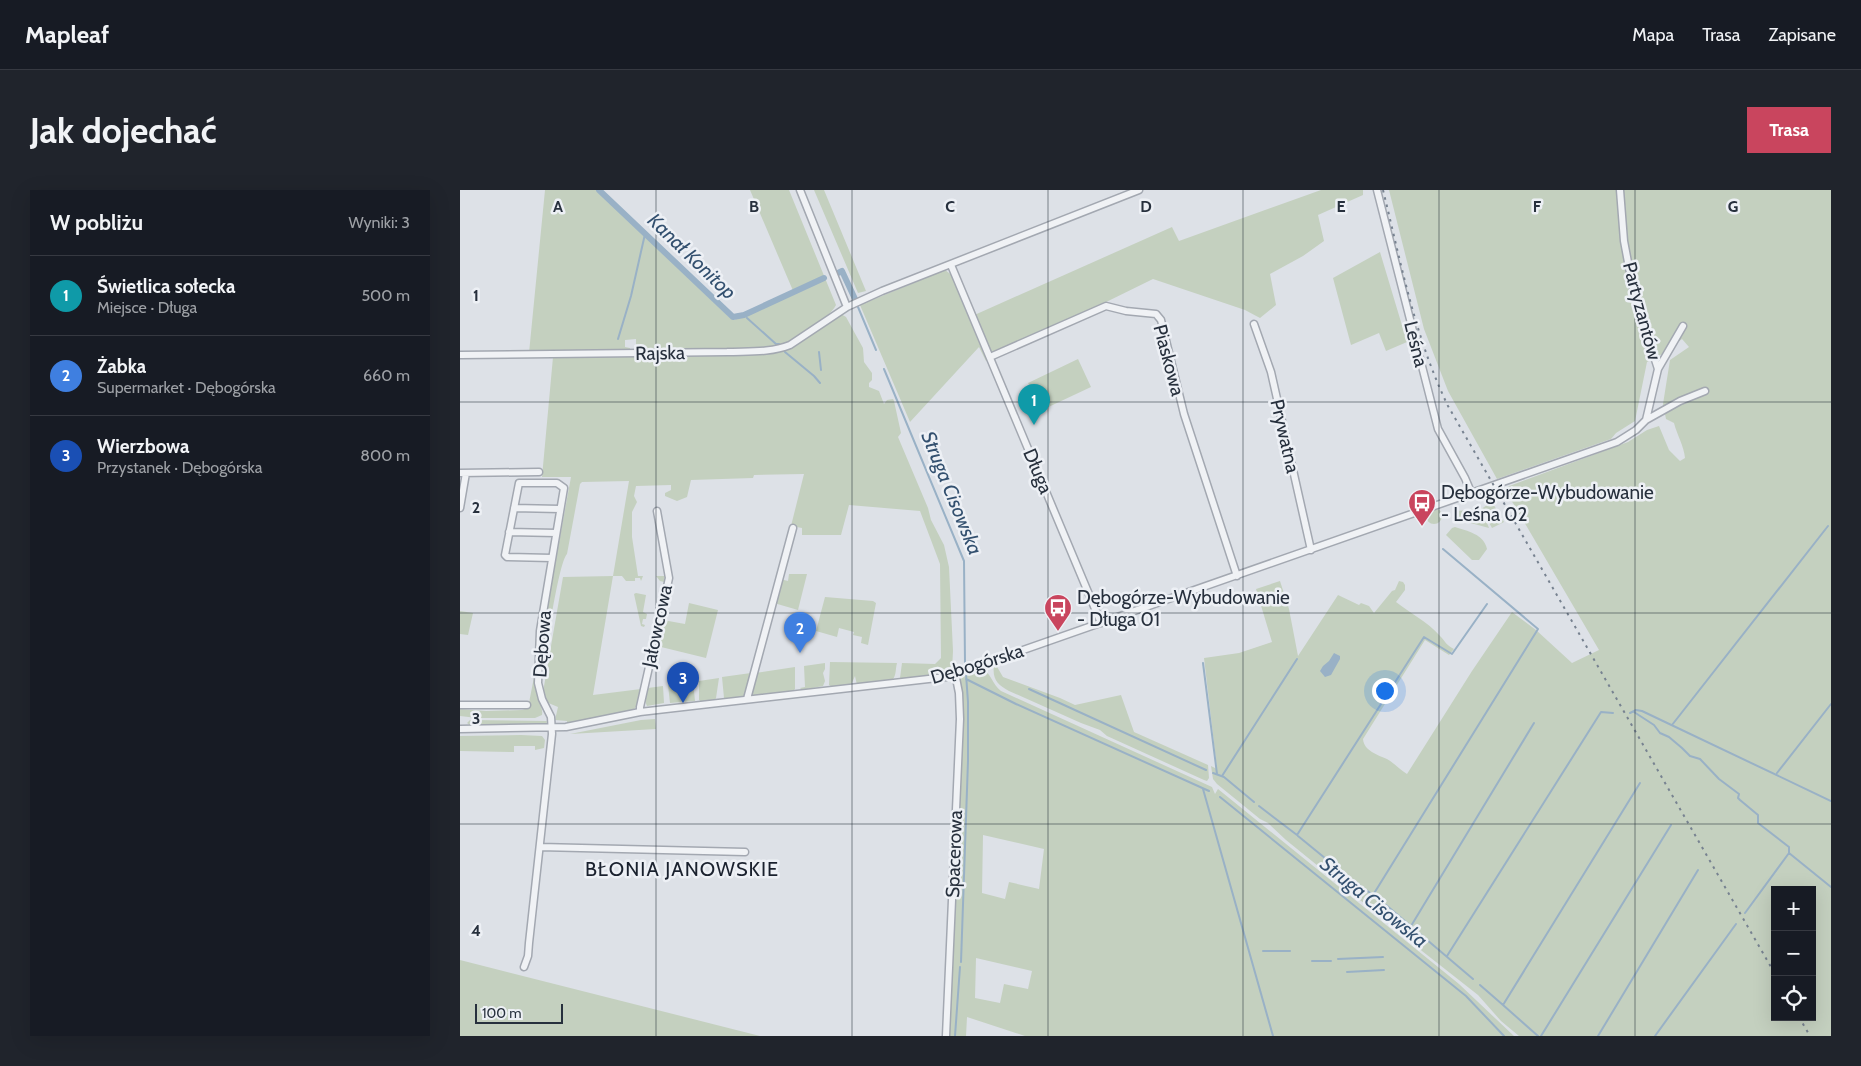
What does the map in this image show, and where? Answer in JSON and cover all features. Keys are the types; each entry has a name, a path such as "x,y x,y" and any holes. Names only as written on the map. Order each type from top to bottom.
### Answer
{"street":[{"path":"800,190 848,307 1139,190"},
{"name":"Leśna","path":"1378,190 1438,430 1466,478 1471,492"},
{"name":"Partyzantów","path":"1620,190 1624,241 1634,294 1658,369 1646,420"},
{"name":"Długa","path":"951,265 1101,623"},
{"name":"Piaskowa","path":"990,357 1106,306 1126,311 1156,314 1161,320 1184,414 1237,576"},
{"name":"Rajska","path":"460,356 769,350 790,345 848,307"},
{"name":"Prywatna","path":"1254,324 1271,372 1311,550"},
{"path":"1658,369 1683,326"},
{"path":"1471,492 1617,442 1636,430 1646,420 1680,401 1705,391"},
{"path":"460,508 463,473 539,472"},
{"name":"Dębowa","path":"552,558 506,557 505,555 519,483 557,483 564,488 540,631 538,683 542,699 551,717 552,727"},
{"name":"Dębogórska","path":"460,729 578,725 640,712 932,680 1237,576 1471,492"},
{"path":"514,508 560,508"},
{"name":"Jałowcowa","path":"640,712 669,578 657,511"},
{"path":"747,699 793,528"},
{"path":"509,532 556,533"},
{"name":"Spacerowa","path":"946,1036 960,719 956,673"},
{"path":"460,705 527,705"},
{"path":"524,967 528,956 552,727"},
{"path":"540,848 745,852"}],"green space":[{"path":"545,190 597,190 734,320 794,293 750,190 789,190 836,305 827,316 803,334 781,345 765,349 636,350 634,347 636,347 636,339 625,340 625,347 630,348 630,351 548,351 529,353"},
{"path":"814,190 824,190 866,291 858,293"},
{"path":"1321,190 1363,190 1363,195 1318,215 1324,241 1303,256 1270,274 1276,305 1260,318 1245,310 1153,279 986,361 979,347 910,422 860,305 945,270 953,276 970,317 1172,227 1179,241"},
{"path":"1389,190 1831,190 1831,1036 1519,1036 1501,1021 1478,995 1213,779 1211,766 1217,769 1204,658 1239,653 1272,642 1256,589 1280,581 1289,609 1298,656 1338,595 1359,605 1361,603 1369,606 1374,613 1392,591 1395,590 1399,581 1403,582 1405,590 1396,602 1430,626 1454,649 1449,655 1425,640 1363,739 1369,750 1390,761 1407,774 1512,612 1536,630 1572,663 1599,650 1513,503 1505,494 1504,488 1628,442 1647,430 1659,426 1669,450 1680,461 1685,458 1674,423 1666,419 1663,404 1670,360 1689,347 1682,339 1664,353 1647,362 1635,421 1616,433 1611,439 1497,479 1448,391 1424,329"},
{"path":"1380,252 1407,342 1386,351 1379,333 1351,345 1333,278"},
{"path":"841,314 846,317 863,348 864,362 872,373 869,387 879,391 884,404 887,400 893,399 894,401 901,433 898,437 928,508 931,520 944,545 949,567 953,651 952,670 938,675 900,678 902,663 935,664 941,658 940,564 920,511 849,505 841,535 802,535 802,528 791,526 804,474 754,475 753,478 691,480 687,497 677,501 665,496 665,493 671,490 671,485 636,486 634,496 637,502 632,512 632,537 638,576 643,576 641,581 640,578 635,578 635,581 626,581 622,576 613,576 629,481 582,482 580,484 567,554 563,561 556,594 541,683 540,646 571,477 542,477 553,357 771,353 786,350"},
{"path":"1078,359 1091,387 1042,410 1028,383"},
{"path":"1492,502 1504,522 1492,528 1482,510 1489,528 1456,519 1456,511 1481,509"},
{"path":"1431,508 1437,508 1442,513 1440,522 1431,524 1426,519 1426,513"},
{"path":"1455,527 1474,534 1485,544 1487,549 1479,560 1472,560 1446,535"},
{"path":"789,574 807,574 798,610 774,603 780,579 788,581"},
{"path":"613,576 593,695 641,689 637,706 633,710 577,722 567,723 567,721 555,720 558,707 546,702 543,692 563,577"},
{"path":"656,576 665,576 664,582 660,581"},
{"path":"634,594 646,595 643,612 647,614 642,624 645,625 644,627 641,626"},
{"path":"825,597 873,601 876,603 868,645 861,643 862,637 853,635 854,632 839,628 837,637 816,631"},
{"path":"689,603 718,610 706,658 657,646 663,620 685,624"},
{"path":"460,611 473,613 468,635 460,634"},
{"path":"535,650 538,693 542,715 535,718 477,718 460,716 460,709 486,711 522,710 528,708 535,672"},
{"path":"830,662 897,663 895,676 890,681 857,685 855,676 851,685 832,687 829,685"},
{"path":"825,663 823,673 825,681 823,686 802,690 800,688 805,687 804,666"},
{"path":"996,665 1003,677 1075,705 1121,695 1134,732 1208,765 1209,778 1207,781 1204,780 1107,736 1100,730 1009,691 999,684 995,678 994,666"},
{"path":"795,667 795,689 792,692 753,696 751,694 755,673"},
{"path":"982,668 1001,691 1212,787 1215,794 1218,789 1459,984 1514,1036 1025,1036 967,1017 966,1036 948,1036 961,752 962,692 958,676","holes":["983,835 1044,849 1039,889 1009,882 1005,899 982,893","976,958 1032,971 1028,989 1004,984 1000,1003 975,998"]},
{"path":"751,673 744,697 724,698 722,677"},
{"path":"719,678 714,701 702,702 699,700 699,681"},
{"path":"693,681 695,701 670,703 668,685"},
{"path":"663,686 664,703 647,706 645,701 648,688"},
{"path":"655,719 656,729 570,734 641,720"},
{"path":"470,720 548,722 544,724 471,726 467,723"},
{"path":"460,736 542,736 545,740 544,748 535,750 535,746 514,746 514,752 460,751"},
{"path":"460,960 760,1036 460,1036"}],"water":[{"path":"1334,653 1340,656 1340,659 1331,675 1325,677 1320,671"}],"waterway":[{"name":"Kanał Konitop","path":"599,190 733,317 744,315 824,278"},
{"path":"618,339 631,296 645,234"},
{"name":"Struga Cisowska","path":"838,273 842,271 855,299"},
{"name":"Struga Cisowska","path":"858,307 876,350"},
{"path":"747,318 776,344 779,344"},
{"path":"785,352 820,383"},
{"path":"819,352 821,370"},
{"name":"Struga Cisowska","path":"884,369 964,561 965,664"},
{"path":"1672,725 1828,526"},
{"path":"1379,899 1373,895 1538,629 1443,549"},
{"path":"1259,806 1297,835 1424,637 1452,654 1487,604"},
{"path":"1222,776 1297,659"},
{"path":"1203,663 1217,774"},
{"path":"961,962 968,761 966,674"},
{"name":"Struga Cisowska","path":"966,679 1016,704 1209,791"},
{"path":"1029,689 1206,770"},
{"path":"1777,773 1831,704"},
{"path":"1630,713 1636,710 1642,711 1831,801"},
{"path":"1447,956 1601,712 1613,713"},
{"path":"1634,712 1654,725 1660,733 1669,737 1690,756 1700,759 1719,779 1739,794 1738,798 1758,815 1758,823 1789,847 1789,853 1831,887"},
{"path":"1411,926 1534,723"},
{"path":"1213,773 1224,777 1254,802"},
{"path":"1480,985 1503,1005 1640,783"},
{"path":"1203,789 1273,1036"},
{"name":"Struga Cisowska","path":"1220,797 1466,996 1504,1036"},
{"path":"1541,1036 1671,825"},
{"path":"1298,836 1342,872"},
{"path":"1745,913 1789,853"},
{"path":"1598,1036 1698,870"},
{"path":"1348,877 1373,895"},
{"path":"1386,905 1473,979"},
{"path":"1655,1036 1736,924"},
{"path":"1263,951 1290,951"},
{"path":"1338,959 1383,957"},
{"path":"1312,961 1331,961"},
{"path":"955,1036 960,967"},
{"path":"1347,972 1384,970"},
{"path":"1503,1005 1538,1036"}],"railway":[{"path":"1383,190 1426,354 1448,406 1771,967"},
{"path":"1801,1021 1810,1036"}],"place":[{"name":"Świetlica sołecka","path":"1034,425"},
{"name":"Dębogórze-Wybudowanie - Leśna 02","path":"1422,527"},
{"name":"Dębogórze-Wybudowanie - Długa 01","path":"1058,632"},
{"name":"Żabka","path":"800,653"},
{"name":"Wierzbowa","path":"683,703"}],"district":[{"name":"BŁONIA JANOWSKIE","path":"682,869"}]}
